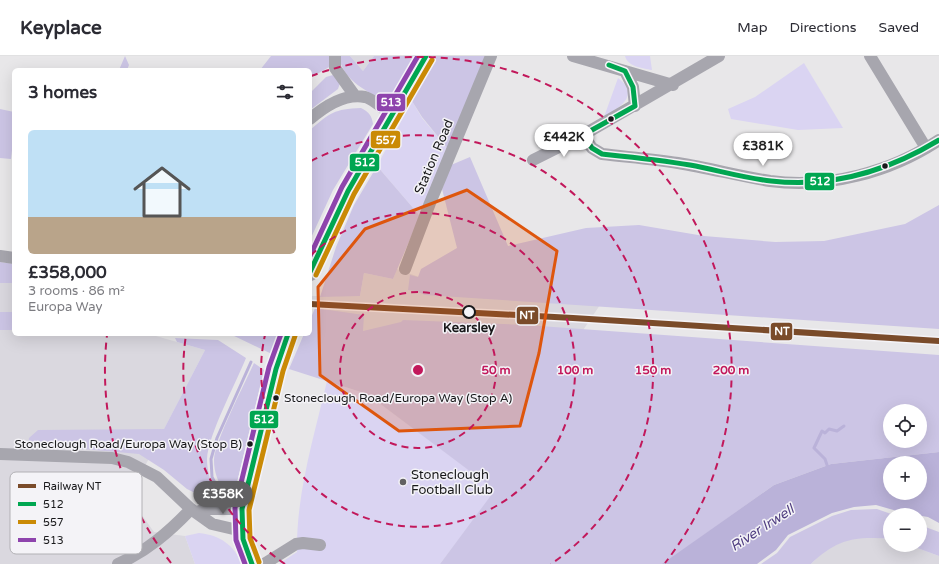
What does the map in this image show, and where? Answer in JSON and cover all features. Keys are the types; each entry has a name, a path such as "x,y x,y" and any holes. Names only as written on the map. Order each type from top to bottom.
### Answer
{"main road":[{"path":"312,268 336,214 391,114 426,56"},
{"path":"252,564 242,531 242,509 276,369 287,336"}],"street":[{"name":"Station Road","path":"405,269 430,203 491,56"},
{"path":"573,56 612,60 625,71 633,87 635,106"},
{"path":"533,160 584,136 719,56"},
{"path":"870,56 926,148"},
{"path":"335,62 355,96"},
{"path":"625,71 672,85"},
{"path":"312,117 322,108 355,96 366,97 391,114"},
{"path":"584,136 592,148 602,154 677,163 772,181 839,180 876,170 926,148 939,140"},
{"path":"0,256 12,258"},
{"path":"0,454 112,458 128,462 157,477 212,524 242,531"},
{"path":"142,551 151,546 194,510 242,509"},
{"path":"264,564 296,544 302,543 320,545"},
{"path":"118,564 136,554"}],"highlighted area":[{"path":"467,190 557,251 539,353 520,426 399,431 320,375 318,287 365,229"}],"shaded area":[{"path":"125,56 129,65 128,68 120,68"},
{"path":"271,56 331,56 331,66 312,77 312,68 262,68"},
{"path":"339,56 350,56 363,71 374,56 417,56 389,103 358,85 351,79 341,65"},
{"path":"350,56 374,56 363,71"},
{"path":"435,56 488,56 448,149 422,117 412,101"},
{"path":"625,56 650,56 652,70 632,65"},
{"path":"804,63 843,128 798,130 731,119 728,109 755,97"},
{"path":"333,75 340,83 338,89 312,108 312,91 326,77"},
{"path":"618,78 625,84 628,90 628,95 616,110 604,117"},
{"path":"412,101 422,118 448,149 420,216 377,166"},
{"path":"361,108 370,114 373,124 333,190 312,236 312,128 328,116 344,109"},
{"path":"0,109 12,112 12,150 11,159 0,158"},
{"path":"470,157 508,246 586,228 639,225 704,236 775,242 824,241 905,224 939,205 939,329 425,295 416,291 408,290 410,275 418,277 421,269 457,248 442,189 451,165"},
{"path":"377,166 420,216 393,279 364,273 360,296 320,297 336,247 354,205"},
{"path":"0,262 12,264 12,312 0,312"},
{"path":"0,262 12,264 12,283 0,283"},
{"path":"397,269 419,277 606,296 565,357 362,331 315,308 312,308 312,296 360,296 364,273 393,279"},
{"path":"315,308 364,315 363,331 401,322 403,320 526,325 939,355 939,452 903,456 883,456 883,458 831,464 774,485 663,564 440,564 495,490 367,394 289,369 303,336 312,336 312,315"},
{"path":"0,312 12,312 12,330 0,330"},
{"path":"0,330 12,330 12,336 156,336 205,350 142,472 10,472 10,554 142,554 142,515 154,532 185,536 195,564 0,564"},
{"path":"234,336 280,336 274,355"},
{"path":"175,338 218,340 246,358 217,423 209,449 207,459 208,468 216,495 203,497 187,489 164,470 139,454 28,444 29,438 38,430 164,429 205,350 177,342"},
{"path":"254,363 264,370 237,483 232,489 224,492 218,480 215,469 215,452 224,427"},
{"path":"327,381 367,394 496,490 440,564 279,564 297,552 299,509 307,466"},
{"path":"877,509 883,511 883,538 856,539 838,544 829,549 811,564 761,564 777,553 790,537 832,516 851,510"},
{"path":"927,528 939,532 939,556 927,552"},
{"path":"199,533 213,536 225,542 235,551 242,564 195,564 185,536"},
{"path":"866,537 883,538 883,552 927,552 939,556 939,564 811,564 825,550 842,541"}],"water":[{"name":"River Irwell","path":"939,452 939,523 927,517 927,508 886,508 876,505 854,507 832,513 788,535 776,550 757,564 662,564 774,485 831,464 883,458 883,500 927,500 927,456 903,456"}],"waterway":[{"path":"218,489 212,477 211,459 217,438 251,362"},
{"path":"827,465 825,459 814,448 822,431 825,433 829,429 837,431 844,426"}],"rail line":[{"name":"NT","path":"312,304 573,318 939,341"}],"transit line":[{"name":"513","path":"312,252 342,187 418,56"},
{"name":"512","path":"312,268 348,191 426,56"},
{"name":"557","path":"316,275 354,194 432,60"},
{"name":"512","path":"609,65 625,71 633,87 635,106"},
{"name":"512","path":"583,135 635,106"},
{"name":"512","path":"583,135 592,148 602,154 679,163 750,178 793,183 815,182 858,175 900,160 939,140"},
{"name":"513","path":"245,564 236,540 235,508 269,367 280,336"},
{"name":"512","path":"252,564 243,539 242,509 276,369 287,336"},
{"name":"557","path":"259,562 250,538 249,510 283,371 295,336"}],"place":[{"name":"Kearsley","path":"469,312"},
{"name":"Stoneclough Road/Europa Way (Stop A)","path":"276,398"},
{"name":"Stoneclough Road/Europa Way (Stop B)","path":"250,444"},
{"name":"Stoneclough Football Club","path":"403,482"}]}
